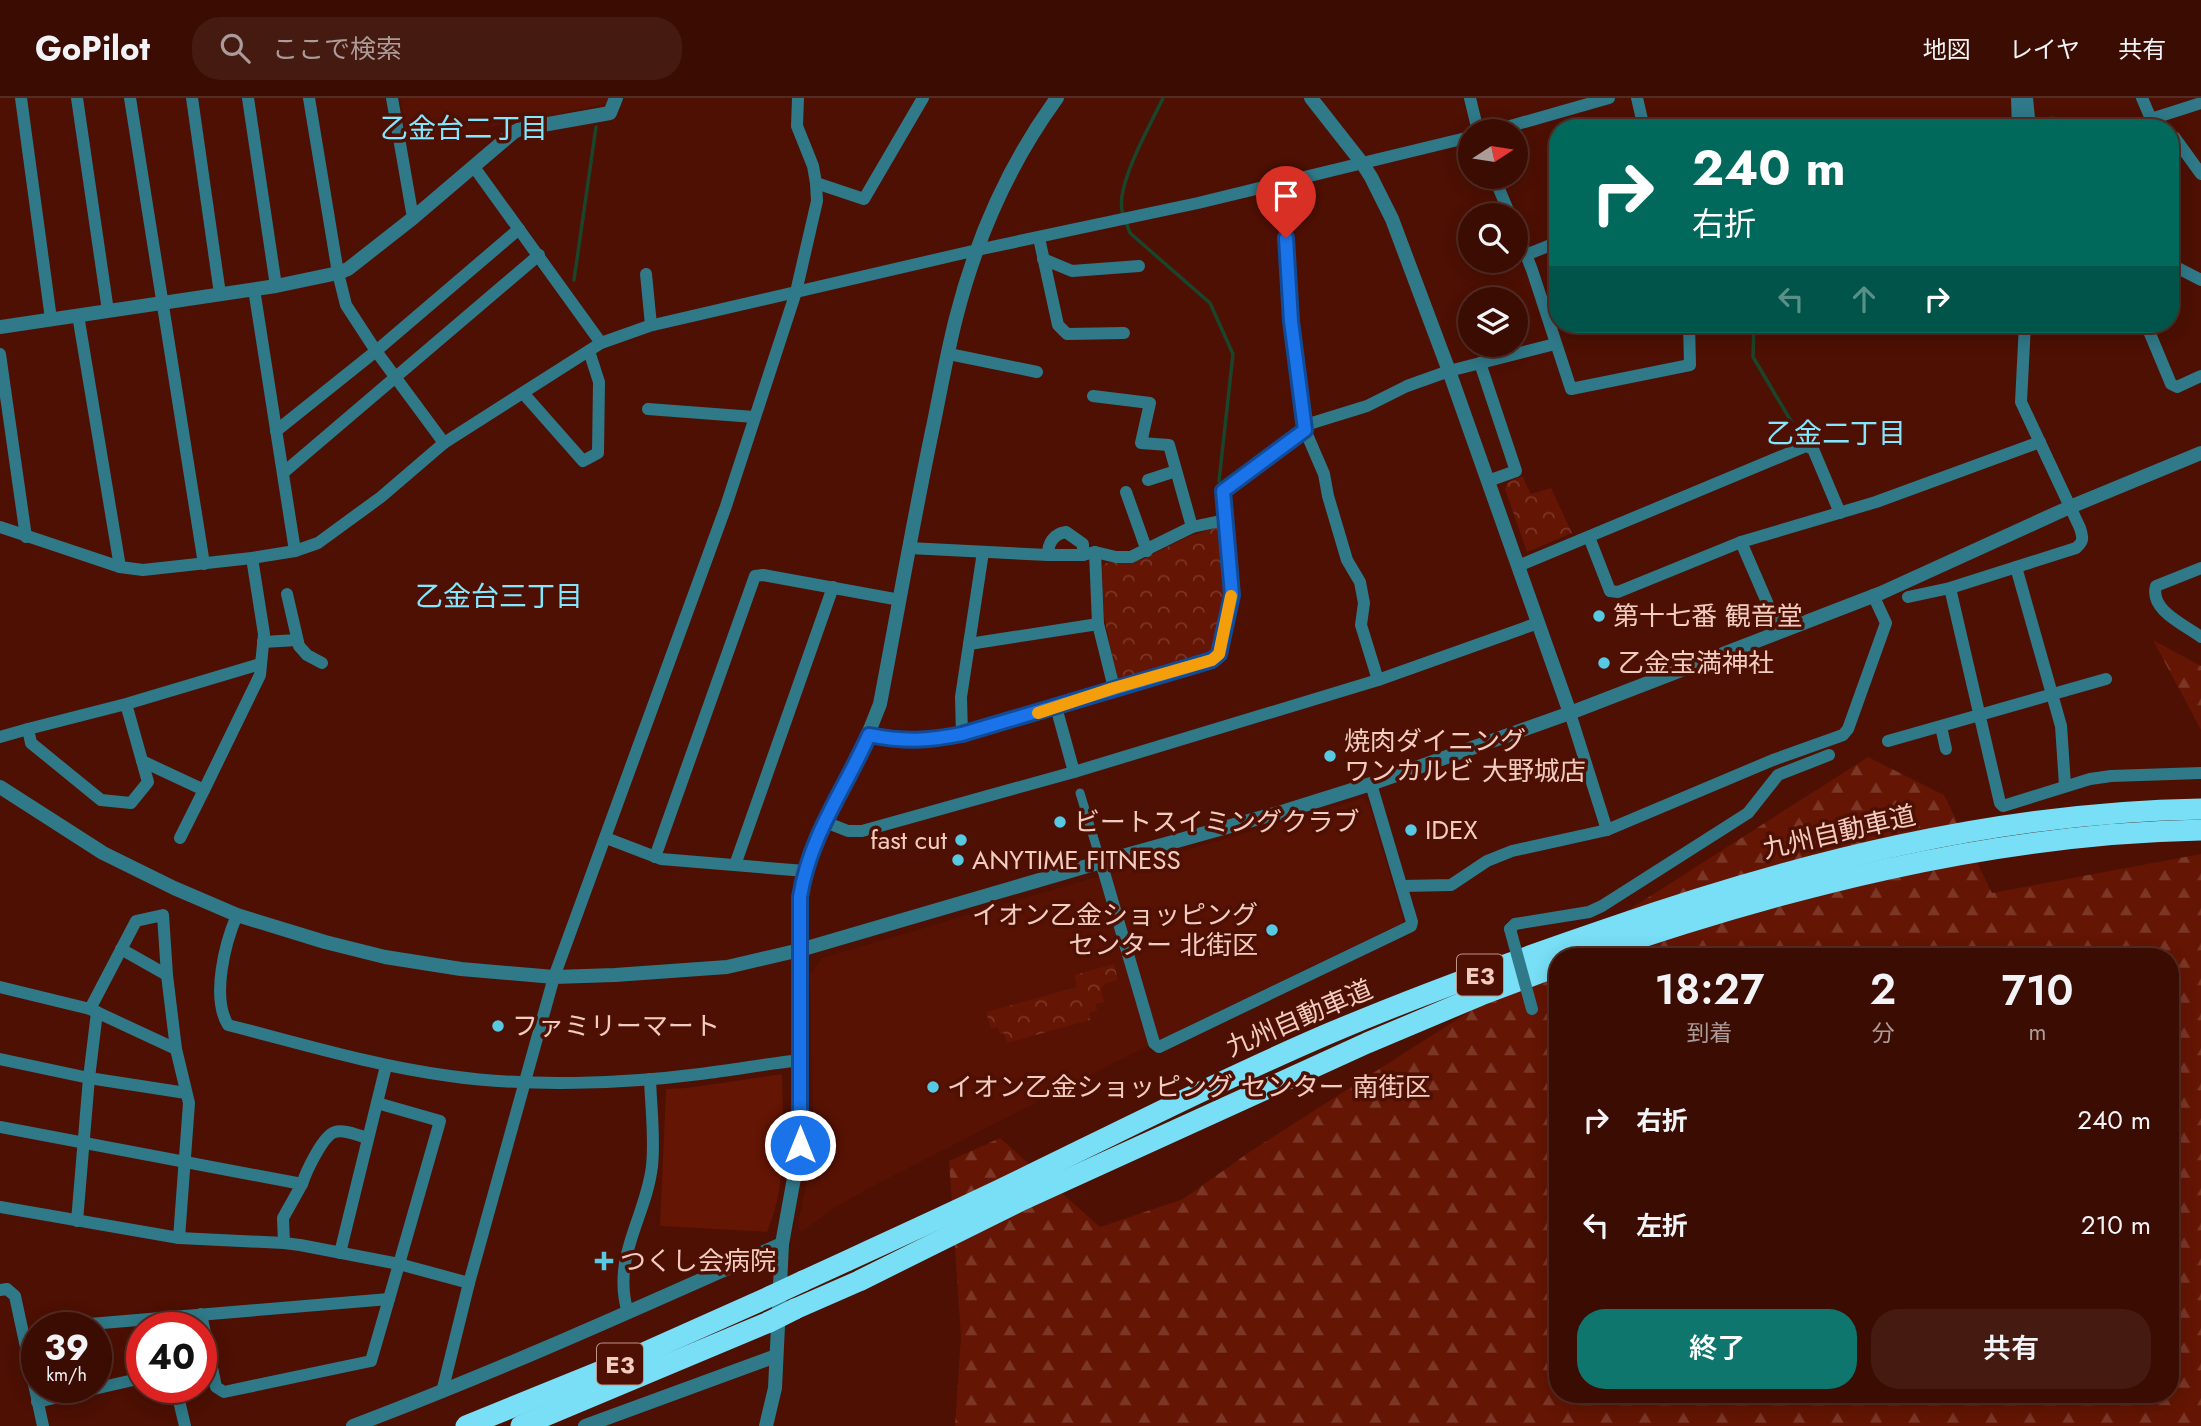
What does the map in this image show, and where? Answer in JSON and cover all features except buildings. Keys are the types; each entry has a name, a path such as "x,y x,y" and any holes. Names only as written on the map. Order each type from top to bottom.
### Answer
{"highway":[{"name":"九州自動車道","path":"1552,948 1757,880 1930,839 2010,825 2089,816 2201,809"},
{"name":"九州自動車道","path":"1610,948 1762,900 1934,860 2091,836 2201,830"},
{"name":"九州自動車道","path":"466,1426 621,1363 771,1296 1199,1092 1332,1033 1549,949"},
{"name":"九州自動車道","path":"521,1426 769,1322 1020,1201 1367,1043 1549,969"}],"street":[{"path":"21,98 51,319"},
{"path":"77,98 108,311"},
{"path":"130,98 204,564"},
{"path":"192,98 220,294"},
{"path":"248,98 276,286"},
{"path":"309,98 338,273 346,305 376,351 444,443"},
{"path":"392,98 413,218"},
{"path":"0,327 276,286 338,273 348,269 413,218 520,129 610,113 616,98"},
{"path":"442,1392 469,1283 554,976 725,509 796,292 817,201 813,166 797,126 798,98"},
{"path":"816,183 864,199 923,98"},
{"path":"766,1426 775,1388 782,1244 800,1145 800,897 804,871 813,846 869,735 880,704 956,319 977,250 1014,166 1036,127 1057,98"},
{"path":"1311,98 1362,163 1392,219 1570,713 1607,830"},
{"path":"1470,98 1475,119"},
{"path":"1528,121 1608,98"},
{"path":"1637,98 1642,119"},
{"path":"2017,98 2018,119"},
{"path":"2027,98 2029,119"},
{"path":"2142,98 2152,119"},
{"path":"2165,119 2201,103"},
{"path":"0,527 120,567 144,570 295,551 318,543 381,497 444,443 601,343 651,325 1143,215 1458,141"},
{"path":"2179,146 2201,174"},
{"path":"474,167 601,343"},
{"path":"1282,182 1291,321 1305,430 1324,474 1347,560 1360,582 1364,603 1361,625 1378,680"},
{"path":"276,431 376,351 519,229"},
{"path":"1039,238 1058,325 1068,334 1124,333"},
{"path":"1528,254 1549,246"},
{"path":"282,473 539,255"},
{"path":"1043,259 1072,271 1139,266"},
{"path":"1528,261 1549,323"},
{"path":"2179,269 2201,280"},
{"path":"646,274 651,325"},
{"path":"254,289 295,551"},
{"path":"78,315 120,567"},
{"path":"1552,333 1571,390 1690,365 1689,333"},
{"path":"1909,597 1950,588 2076,548 2082,543 2080,527 2021,402 2025,333"},
{"path":"2150,333 2171,384 2177,387 2201,376"},
{"path":"869,735 918,741 962,734 1212,660 1219,654 1232,595 1223,491 1312,423 1367,405 1407,386 1449,371 1555,344"},
{"path":"523,393 583,461 598,453 599,382 589,351"},
{"path":"0,354 26,537"},
{"path":"949,354 1037,373"},
{"path":"1480,363 1516,471 1488,481"},
{"path":"1093,396 1150,403 1141,443 1169,445 1192,527"},
{"path":"648,409 754,417"},
{"path":"1589,537 1610,591 1618,592 1741,542 1876,502 2040,442"},
{"path":"1518,566 1806,446 1813,449 1840,513"},
{"path":"0,787 103,853 174,888 237,915 385,957 461,969 554,976 615,975 727,967 800,950 1371,784 1570,713 1881,593 2070,507 2201,453"},
{"path":"1148,480 1176,471"},
{"path":"1126,492 1147,551"},
{"path":"909,548 1131,557 1192,527 1225,520"},
{"path":"1048,555 1050,542 1057,535 1066,532 1083,544 1089,554 1098,624 1114,688"},
{"path":"1741,542 1780,632"},
{"path":"962,734 961,697 983,552"},
{"path":"180,838 260,675 264,634 252,558"},
{"path":"2016,567 2061,726 2065,786"},
{"path":"2201,568 2156,586 2154,594 2158,606 2201,637"},
{"path":"655,857 755,576 763,575 900,600"},
{"path":"735,865 833,587"},
{"path":"1950,588 2000,803 2003,806 2065,786 2111,776 2201,773"},
{"path":"287,594 299,646 307,655 322,663"},
{"path":"1402,886 1451,886 1487,861 1512,851 1607,830 1773,760 1843,735 1848,729 1886,623 1872,595"},
{"path":"825,822 848,831 862,831 1074,772 1378,680 1538,623"},
{"path":"970,644 1098,624"},
{"path":"262,642 298,640"},
{"path":"0,737 126,704 260,664"},
{"path":"1888,741 2106,679"},
{"path":"28,729 31,743 102,800 131,803 148,782 126,704"},
{"path":"1056,707 1074,772"},
{"path":"1941,727 1946,749"},
{"path":"1532,1009 1510,929 1515,925 1589,912 1602,906 1748,813 1778,775 1829,755"},
{"path":"142,761 204,790"},
{"path":"1080,793 1157,1046 1407,929 1412,922 1371,784"},
{"path":"606,838 655,857 804,871"},
{"path":"77,1221 94,1011 136,921 163,915 176,1049 189,1102 179,1238"},
{"path":"237,915 222,962 220,984 223,1017 228,1025 386,1066 453,1077 601,1082 709,1073 800,1060"},
{"path":"121,949 167,975"},
{"path":"0,987 94,1011 176,1049"},
{"path":"0,1059 89,1078 186,1093"},
{"path":"340,1253 386,1066"},
{"path":"628,1313 623,1288 624,1268 652,1165 650,1079"},
{"path":"217,1388 223,1392 371,1361 440,1121 377,1103"},
{"path":"0,1128 302,1184"},
{"path":"284,1243 283,1218 308,1167 331,1133 338,1130 368,1138"},
{"path":"0,1206 179,1238 284,1243 399,1264 469,1283"},
{"path":"353,1426 442,1392 782,1244"},
{"path":"0,1290 7,1289 15,1296 21,1330"},
{"path":"217,1313 389,1299"},
{"path":"585,1426 776,1356"},
{"path":"37,1403 43,1426"},
{"path":"179,1403 184,1426"}],"shaded area":[{"path":"400,98 610,98 607,104 408,143"},
{"path":"1363,798 1369,804 1404,922 1163,1038 875,1185 836,1207 802,1231 799,1230 813,1123 810,975 822,958"}],"green space":[{"path":"1522,476 1531,494 1551,488 1572,533 1527,552 1505,489 1507,483"},
{"path":"1217,527 1225,568 1226,597 1212,651 1208,657 1127,680 1117,679 1104,616 1102,566 1106,563 1140,560 1190,536"},
{"path":"2153,640 2201,666 2201,730"},
{"path":"1868,757 1944,795 1992,893 2201,854 2201,1426 955,1426 961,1336 949,1161 1000,1138 1100,1227 1183,1199 1251,1151 1549,961 1549,1403 2179,1403 2179,948 1569,948"},
{"path":"1114,964 1118,980 1106,983 1101,989 1104,1002 1096,1004 1097,1011 1089,1013 1090,1020 1007,1043 1004,1033 1000,1034 998,1027 991,1029 986,1012 1077,987 1074,975"},
{"path":"782,1074 781,1175 774,1214 767,1232 660,1226 666,1089"}],"waterway":[{"path":"1123,214 1121,203 1128,173 1163,98"},
{"path":"574,280 596,127"},
{"path":"1126,222 1130,233 1210,303 1233,354 1219,481"},
{"path":"1754,333 1753,357 1791,421"}],"slow traffic":[{"path":"1038,713 1212,660 1219,654 1231,596"}],"place":[{"name":"第十七番 観音堂","path":"1599,616"},
{"name":"乙金宝満神社","path":"1604,663"},
{"name":"焼肉ダイニング ワンカルビ 大野城店","path":"1330,756"},
{"name":"ビートスイミングクラブ","path":"1060,822"},
{"name":"IDEX","path":"1411,830"},
{"name":"fast cut","path":"961,840"},
{"name":"ANYTIME FITNESS","path":"958,860"},
{"name":"イオン乙金ショッピング センター 北街区","path":"1272,930"},
{"name":"ファミリーマート","path":"498,1026"},
{"name":"イオン乙金ショッピング センター 南街区","path":"933,1087"},
{"name":"つくし会病院","path":"604,1261"}],"district":[{"name":"乙金台二丁目","path":"464,128"},
{"name":"乙金二丁目","path":"1836,433"},
{"name":"乙金台三丁目","path":"499,596"}],"route":[{"path":"800,1145 800,897 804,871 813,846 869,735 906,741 929,741 962,734 1212,660 1219,654 1232,595 1223,491 1305,430 1291,321 1286,238"}]}
